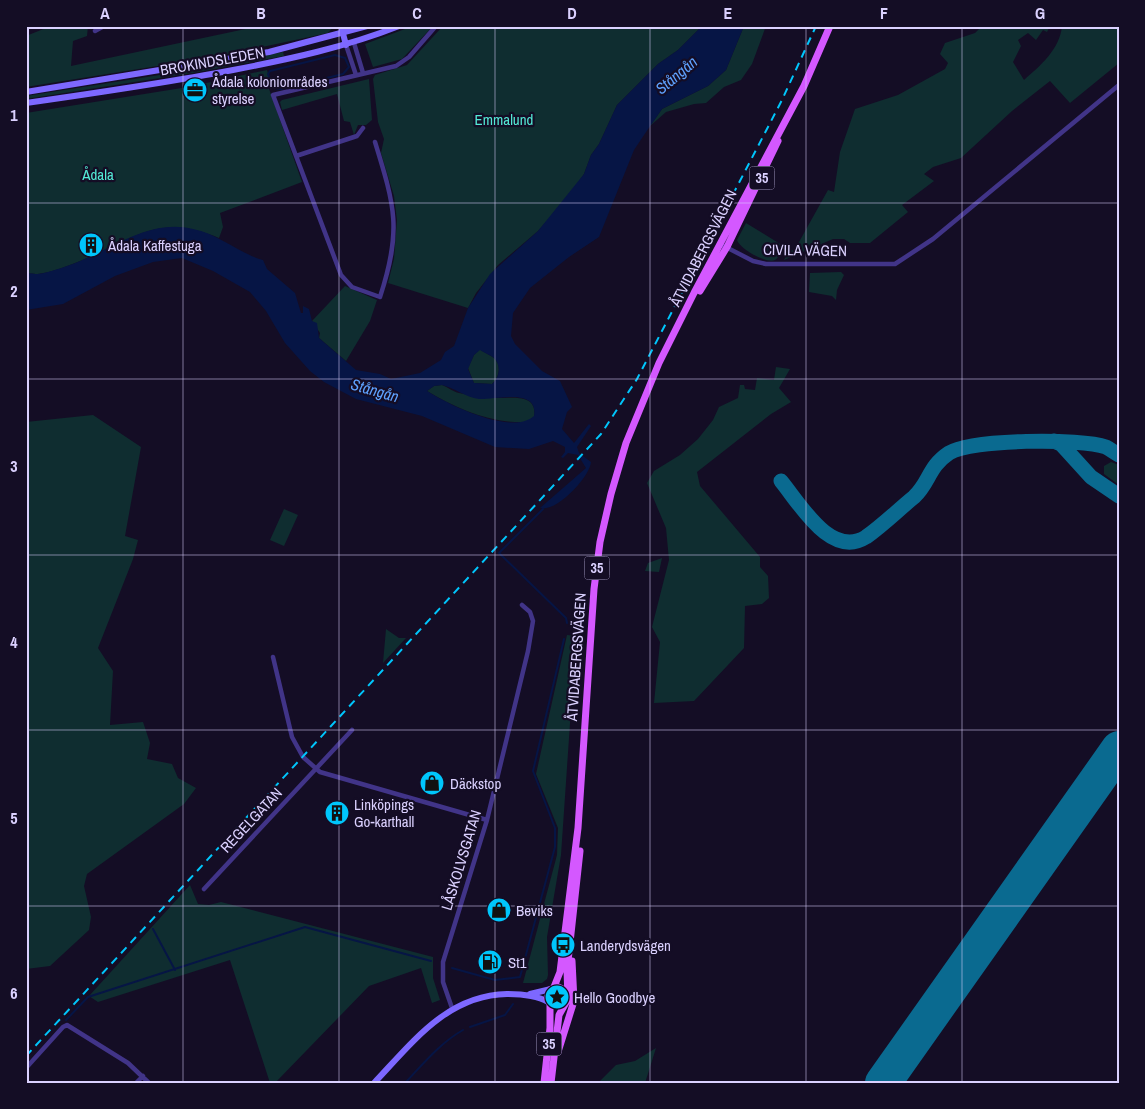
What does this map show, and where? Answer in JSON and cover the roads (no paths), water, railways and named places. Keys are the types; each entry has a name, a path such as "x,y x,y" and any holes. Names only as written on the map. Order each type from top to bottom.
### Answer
{"main road":[{"path":"330,37 337,26"},
{"path":"341,26 343,34 350,44"},
{"name":"BROKINDSLEDEN","path":"26,92 179,69 269,52 343,34 350,29 367,26"},
{"name":"BROKINDSLEDEN","path":"26,103 183,79 280,61 350,44 399,26"},
{"name":"ÅTVIDABERGSVÄGEN","path":"552,988 560,972 578,828 594,589 602,534 611,494 626,443 648,388 680,323 723,246 794,107 830,26"},
{"path":"350,29 350,44"},
{"name":"ÅTVIDABERGSVÄGEN","path":"566,992 580,847 578,828"},
{"name":"ÅTVIDABERGSVÄGEN","path":"553,1067 574,1001 571,940"},
{"path":"374,1083 434,1022 452,1008 493,995 522,994 552,988 562,988 566,992"},
{"name":"35","path":"544,1083 550,1036 548,994 552,988"},
{"name":"35","path":"563,1006 568,999 566,992"},
{"path":"522,994 549,1003 557,1008 563,1006"},
{"name":"ÅTVIDABERGSVÄGEN","path":"550,1083 559,1015 563,1006"}],"street":[{"path":"95,31 104,26"},
{"path":"375,142 392,200 395,221 391,258 380,297 352,287 345,282 273,95 404,62 436,26"},
{"path":"350,44 363,73"},
{"path":"350,44 356,75"},
{"name":"CIVILA VÄGEN","path":"723,246 753,261 766,264 895,264 933,239 1119,85"},
{"path":"296,156 357,136 363,128"},
{"name":"LÅSKOLVSGATAN","path":"452,1008 443,982 443,962 486,820 532,628 532,616 522,605"},
{"path":"273,657 292,737 299,752 316,769 328,776 486,820"},
{"name":"REGELGATAN","path":"204,889 352,730"},
{"path":"26,1068 62,1027 67,1025 128,1063 149,1083"},
{"path":"136,1083 143,1076"}],"water":[{"name":"Stångån","path":"702,26 744,26 726,70 708,86 662,109 644,135 634,150 599,237 569,257 530,288 513,313 511,336 515,344 542,371 560,381 572,407 567,412 562,429 574,443 589,424 591,426 577,447 579,453 591,462 589,468 579,484 563,500 555,505 540,508 586,468 578,455 568,453 563,458 561,457 565,452 565,447 553,441 529,449 495,447 422,416 356,399 324,382 310,371 285,343 266,311 250,292 213,271 182,258 153,262 115,276 63,304 26,310 26,274 38,274 67,266 144,232 176,227 193,229 202,231 263,260 267,269 295,293 301,313 303,313 303,306 309,309 312,321 317,323 319,338 356,370 380,374 391,379 420,373 441,360 445,352 454,346 468,308 490,274 538,231 584,174 591,155 599,144 617,105 658,64 678,50","holes":["480,350 493,357 498,365 498,375 492,384 474,383 468,369 474,355","442,385 479,399 523,398 530,401 534,407 534,416 524,421 511,422 496,421 481,416 450,404 427,391 434,386"]}],"waterway":[{"path":"271,83 268,74 270,71 335,55 345,58 349,67 343,74 281,89 275,88"},
{"path":"543,509 499,553 566,618 567,623"},
{"path":"452,968 495,980 520,977 555,847 555,828 533,771 564,639"},
{"path":"66,1020 88,997 305,927 431,961"},
{"path":"153,929 175,970"},
{"path":"470,1027 505,1015 513,1004"},
{"path":"405,1083 439,1047 463,1030"}],"railway":[{"path":"26,1056 601,434 637,379 782,100 816,26"}],"place":[{"name":"Ådala koloniområdes styrelse","path":"195,90"},
{"name":"Ådala Kaffestuga","path":"91,245"},
{"name":"Däckstop","path":"432,783"},
{"name":"Linköpings Go-karthall","path":"337,813"},
{"name":"Beviks","path":"499,910"},
{"name":"Landerydsvägen","path":"563,945"},
{"name":"St1","path":"490,962"},
{"name":"Hello Goodbye","path":"557,997"}],"park label":[{"name":"Emmalund","path":"504,119"},
{"name":"Ådala","path":"98,174"}]}
